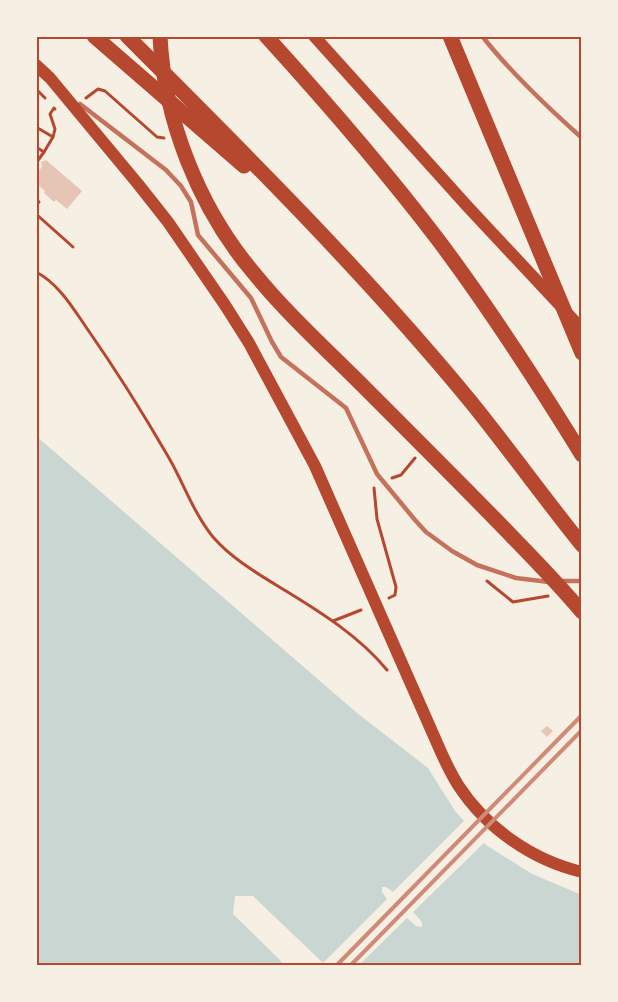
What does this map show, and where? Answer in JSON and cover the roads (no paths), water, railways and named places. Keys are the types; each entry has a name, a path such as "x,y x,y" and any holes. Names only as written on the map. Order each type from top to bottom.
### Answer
{"highway":[{"path":"94,36 316,230"},
{"path":"127,36 243,153 385,304 470,402 582,546"},
{"path":"160,36 163,67 172,109 188,159 215,217 251,271 522,547 582,612"},
{"path":"266,36 384,172 439,242 501,329 582,455"},
{"path":"450,36 582,353"}],"main road":[{"path":"314,36 532,277 582,329"},
{"path":"36,65 50,78 168,222 207,277 249,343 315,466 436,744 459,786 484,816 514,842 547,861 582,872"}],"street":[{"path":"482,36 504,64 534,95 582,138"},
{"path":"80,104 166,170 181,186 191,202 198,235 251,298 281,357 346,408 378,474 400,503 426,532 465,558 490,570 516,578 547,582 582,581"}],"railway":[{"path":"336,966 582,715"},
{"path":"350,966 582,730"}]}
